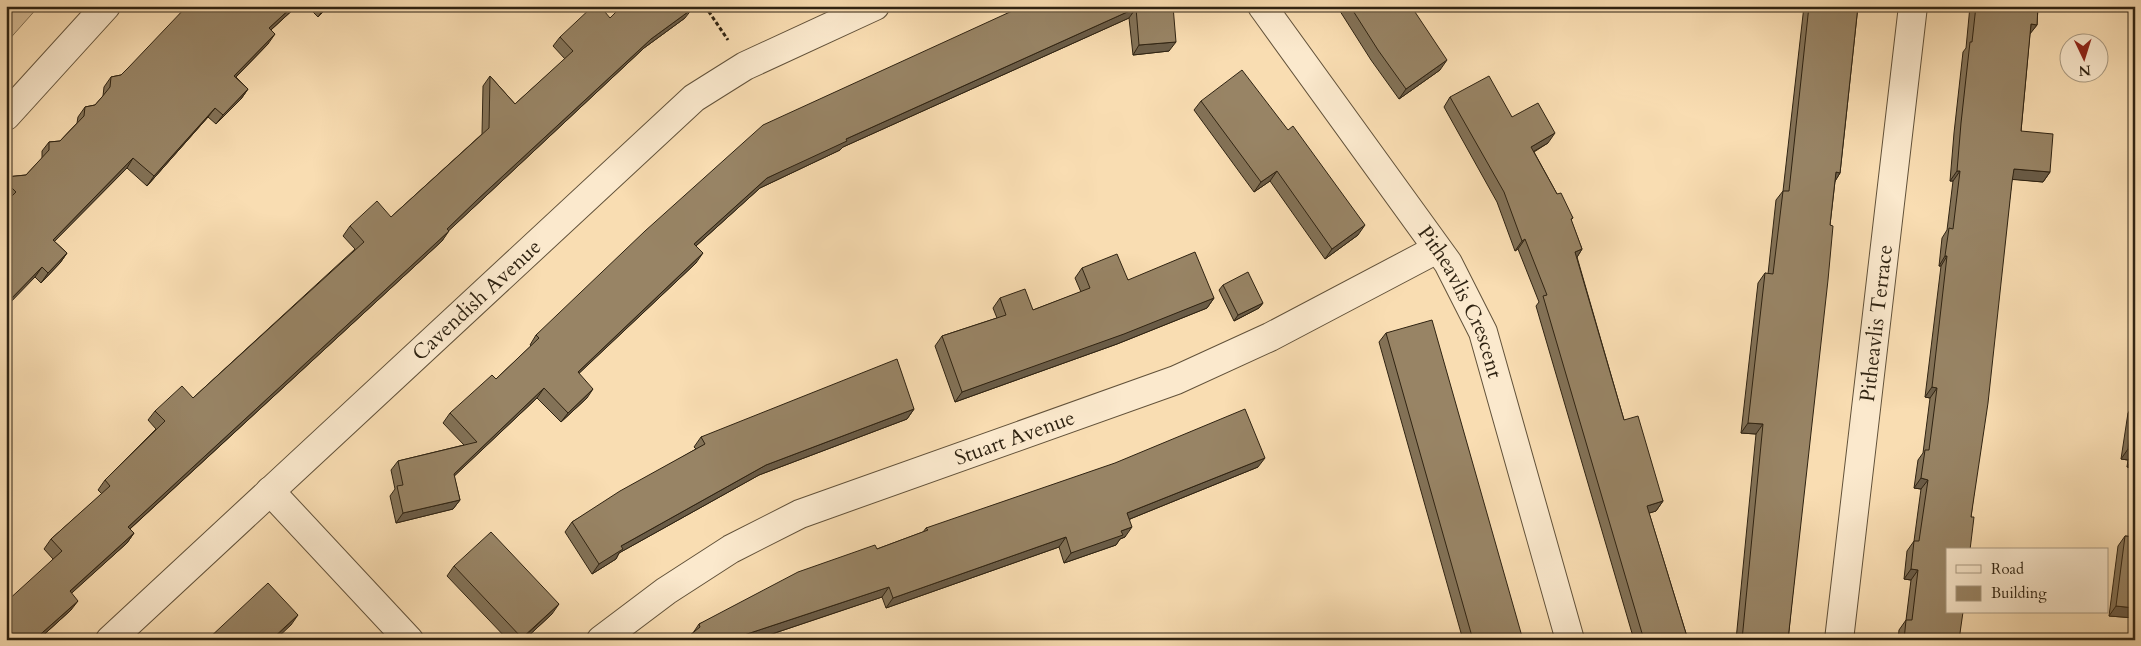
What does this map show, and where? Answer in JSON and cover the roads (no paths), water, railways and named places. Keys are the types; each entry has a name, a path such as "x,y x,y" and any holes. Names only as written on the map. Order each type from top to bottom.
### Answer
{"street":[{"path":"6,116 106,6"},
{"name":"Cavendish Avenue","path":"110,640 694,98 745,66 875,6"},
{"name":"Pitheavlis Crescent","path":"1262,6 1448,263 1483,332 1570,640"},
{"name":"Pitheavlis Terrace","path":"1840,640 1913,6"},
{"name":"Stuart Avenue","path":"601,640 666,591 731,549 800,514 1176,380 1270,337 1437,249"},
{"path":"270,491 409,640"}]}
